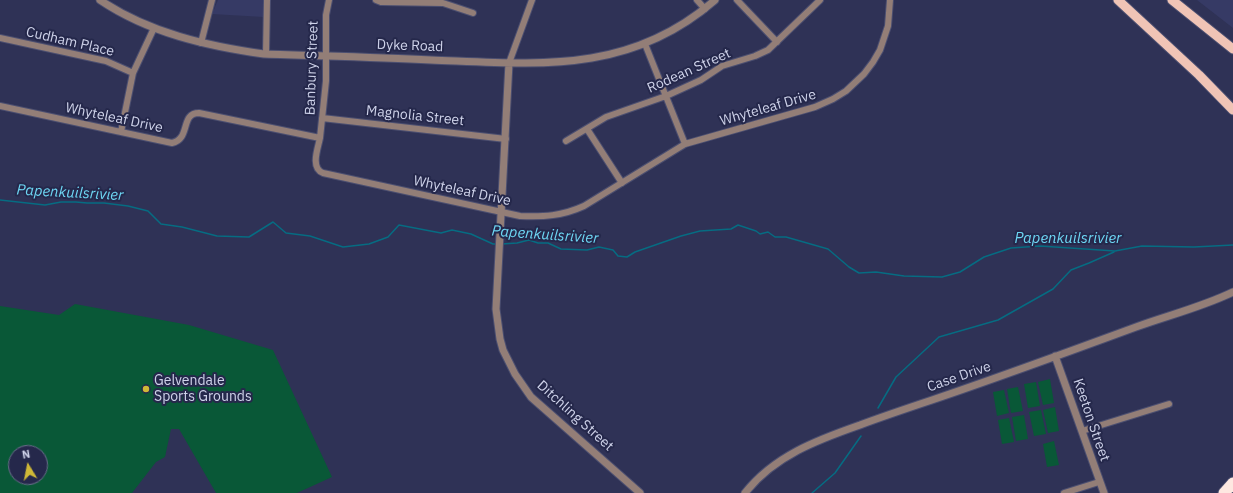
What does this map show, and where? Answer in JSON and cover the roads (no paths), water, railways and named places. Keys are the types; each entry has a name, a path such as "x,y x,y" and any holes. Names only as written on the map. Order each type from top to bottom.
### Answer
{"highway":[{"path":"1224,493 1233,483"}],"main road":[{"path":"1118,0 1199,75 1233,110"},
{"path":"1172,0 1233,49"}],"street":[{"name":"Dyke Road","path":"100,0 128,16 154,28 201,43 232,50 266,54 509,62 578,61 608,55 645,44 670,32 705,9 715,0"},
{"path":"201,43 212,0"},
{"path":"266,54 267,0"},
{"name":"Banbury Street","path":"320,138 326,80 326,15 329,0"},
{"path":"376,0 381,2 444,2 473,13"},
{"path":"509,62 532,0"},
{"path":"697,0 705,9"},
{"path":"737,0 777,42"},
{"name":"Rodean Street","path":"566,141 606,116 666,96 701,80 722,66 762,54 777,42 820,0"},
{"name":"Whyteleaf Drive","path":"0,106 168,142 175,142 182,137 189,116 196,113 320,138 316,163 318,170 321,172 520,216 540,217 562,214 584,206 685,144 815,107 846,91 864,74 880,50 888,26 890,0"},
{"path":"121,132 133,74 154,28"},
{"name":"Cudham Place","path":"0,38 106,61 133,74"},
{"path":"645,44 685,144"},
{"name":"Ditchling Street","path":"509,62 501,236 496,296 497,322 503,350 514,374 531,397 640,493"},
{"name":"Magnolia Street","path":"322,118 506,139"},
{"path":"587,129 622,183"},
{"name":"Case Drive","path":"1194,308 1233,286"},
{"name":"Case Drive","path":"745,493 768,470 789,454 811,443 847,429 990,381 1055,356 1216,300 1233,292"},
{"name":"Keeton Street","path":"1055,356 1104,493"},
{"path":"1082,431 1169,404"},
{"path":"1065,493 1099,482"}],"waterway":[{"name":"Papenkuilsrivier","path":"0,200 45,205 61,202 76,202 128,206 148,211 161,224 182,227 217,236 249,237 273,222 286,233 310,236 343,247 369,244 388,237 399,225 441,233 452,230 471,234 493,244 498,244"},
{"name":"Papenkuilsrivier","path":"502,244 517,243 529,240 538,243 548,243 561,249 587,250 599,247 613,250 618,256 627,257 635,252 681,236 700,231 731,229 738,225 756,231 760,234 768,232 775,237 786,237 828,249 849,267 859,273 876,272 904,276 942,277 960,272 984,257 1011,248 1040,246 1115,251 1142,246 1194,247 1233,245"},
{"path":"878,408 896,377 939,337 998,320 1053,289 1071,270 1114,252"},
{"path":"812,493 835,473 861,436"}],"place":[{"name":"Gelvendale Sports Grounds","path":"146,389"}]}
